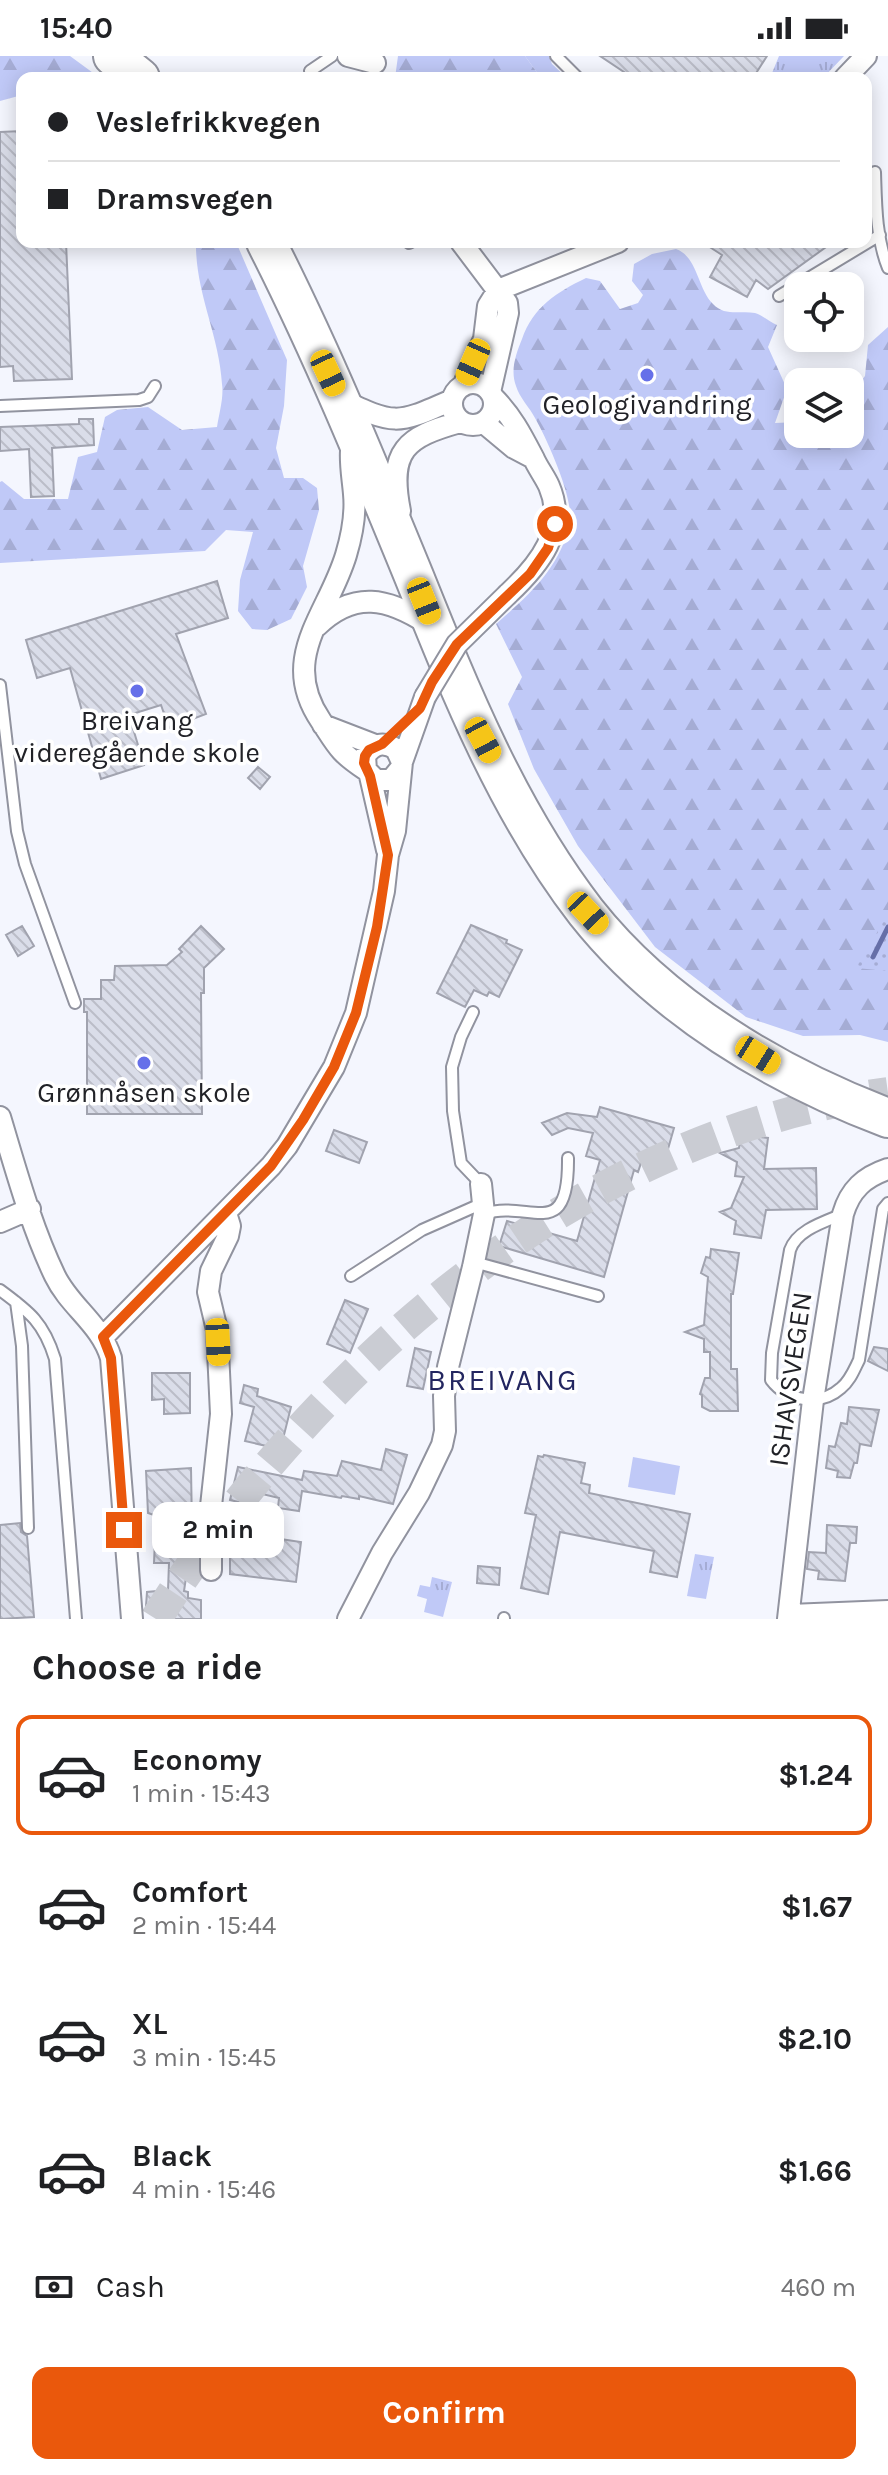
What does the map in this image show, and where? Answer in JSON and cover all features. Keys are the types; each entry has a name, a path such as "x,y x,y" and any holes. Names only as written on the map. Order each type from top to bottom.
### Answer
{"highway":[{"path":"113,56 133,72"},
{"path":"269,248 346,413 483,740 533,837 598,925 665,991 718,1030 778,1067 849,1103 888,1118"}],"street":[{"path":"348,56 375,66"},
{"path":"851,72 866,56"},
{"path":"413,573 397,495 399,461 406,447 427,431 460,422 472,426 484,423 494,409 492,394 508,313 507,303 466,248"},
{"path":"460,422 453,412 458,393 484,339 488,306 498,290 603,248"},
{"path":"103,1337 252,1187 287,1146 344,1045 356,1013 377,927 388,855 395,831 401,766 422,702 457,644 530,574 548,548 555,524 556,509 552,495 525,438 509,413 481,384 406,419 392,420 367,412 346,413 354,520 346,556 311,631 304,656 304,683 310,706 334,744 347,758 384,781 391,780 401,766"},
{"path":"484,423 514,448 533,458"},
{"path":"311,631 349,603 372,601 400,607 434,628"},
{"path":"388,855 365,756 422,702"},
{"path":"323,725 396,749 401,766"},
{"path":"0,1117 56,1278 69,1299 103,1337 111,1358 132,1619"},
{"name":"ISHAVSVEGEN","path":"789,1617 813,1400 843,1214 847,1199 856,1187 888,1169"},
{"path":"348,1619 382,1553 419,1493 442,1445 448,1367 474,1262 483,1200"},
{"path":"0,1222 30,1209"},
{"path":"211,1570 211,1506 221,1414 217,1330 208,1292 211,1271 228,1236 230,1226 226,1213"},
{"path":"789,1617 888,1611"}],"lane":[{"path":"310,71 332,56"},
{"path":"556,56 572,72"},
{"path":"875,172 880,235 888,268"},
{"path":"872,240 880,235"},
{"path":"779,296 858,248"},
{"path":"0,406 139,400 148,397 155,386"},
{"path":"0,685 19,842 75,1003"},
{"path":"473,1012 452,1067 453,1111 461,1163 483,1200 500,1208 539,1215 550,1212 565,1195 568,1158"},
{"path":"351,1276 422,1230 483,1200"},
{"path":"843,1214 803,1233 793,1242 772,1353 771,1380 777,1388 796,1399 813,1400 840,1390 852,1375 859,1360 883,1209 888,1203"},
{"path":"474,1262 598,1296"},
{"path":"0,1290 34,1315 48,1336 55,1359 76,1619"},
{"path":"16,1302 22,1346 28,1528"}],"green space":[{"path":"0,56 70,56 92,72 16,72 16,97 0,101"},
{"path":"398,56 525,56 537,72 396,72"},
{"path":"525,56 549,56 561,72 537,72"},
{"path":"779,56 844,56 829,72 772,72"},
{"path":"196,248 239,248 287,360 284,406 276,448 284,478 303,478 317,488 319,510 303,566 307,587 291,619 267,630 252,629 238,611 240,580 253,532 226,530 205,551 0,563 0,482 24,499 68,499 78,457 97,452 105,417 117,410 148,407 182,430 217,427 222,394 220,366"},
{"path":"676,249 689,259 708,297 718,308 728,312 755,313 777,325 768,347 784,382 784,398 775,423 784,423 784,448 864,448 864,377 868,345 888,327 888,1042 860,1035 803,1036 746,1017 655,947 578,846 534,769 508,704 522,677 496,624 542,579 559,553 570,522 568,499 558,469 514,380 514,362 527,328 539,309 586,278 600,281 620,309 638,303 643,295 632,281 634,264 652,254"},
{"path":"888,914 888,971 856,968"},
{"path":"633,1457 680,1466 675,1495 628,1487"},
{"path":"695,1554 714,1557 706,1599 687,1596"},
{"path":"432,1577 452,1582 443,1617 424,1612 427,1599 417,1596 420,1585 430,1587"}],"building":[{"path":"600,56 767,56 757,72 624,72"},
{"path":"16,131 16,248 66,248 72,379 14,381 13,366 0,367 0,132"},
{"path":"711,248 825,248 792,272 784,272 784,277 768,289 756,280 747,297 710,277 722,255"},
{"path":"79,419 93,419 94,445 52,448 54,496 31,497 29,449 0,451 0,427 79,424"},
{"name":"Breivang videregående skole","path":"217,581 228,618 176,634 206,714 169,728 161,705 129,715 144,765 101,779 70,668 37,678 26,640"},
{"path":"258,767 270,777 260,789 248,778"},
{"path":"471,925 522,950 499,997 474,990 465,1007 437,993"},
{"path":"22,926 34,946 18,956 6,935"},
{"name":"Grønnåsen skole","path":"201,926 224,949 204,968 204,993 201,993 202,1114 87,1114 87,1012 84,1012 84,999 101,999 101,980 114,980 115,966 167,965 182,952 179,949"},
{"path":"600,1107 674,1128 664,1163 643,1157 638,1172 634,1170 604,1277 499,1246 507,1221 577,1241 600,1160 586,1156 593,1133 568,1128 552,1135 542,1123 567,1113 597,1117"},
{"path":"334,1130 367,1142 359,1163 326,1151"},
{"path":"741,1135 768,1138 764,1169 816,1168 817,1209 766,1210 761,1238 734,1234 736,1221 720,1212 731,1208 744,1177 735,1176 737,1162 720,1153 739,1148"},
{"path":"711,1249 739,1253 731,1294 731,1369 737,1369 738,1411 710,1411 702,1407 700,1394 705,1378 710,1378 710,1352 704,1352 704,1339 685,1332 704,1325 708,1277 701,1273 706,1257 710,1258"},
{"path":"345,1300 368,1309 350,1353 327,1344"},
{"path":"874,1347 888,1349 888,1371 868,1361"},
{"path":"415,1348 431,1352 423,1389 407,1386"},
{"path":"152,1373 190,1373 190,1413 164,1414 164,1399 152,1400"},
{"path":"244,1385 258,1389 257,1396 291,1407 281,1447 245,1441 254,1407 240,1403"},
{"path":"849,1407 879,1410 871,1446 860,1444 857,1463 854,1463 850,1478 837,1477 838,1471 826,1468 829,1446 835,1447 841,1423 847,1424"},
{"path":"386,1449 407,1455 393,1504 359,1496 359,1499 341,1498 302,1491 299,1511 278,1508 279,1498 254,1492 251,1505 230,1500 238,1467 302,1480 304,1471 337,1476 342,1461 381,1470"},
{"path":"538,1456 585,1463 581,1483 590,1485 589,1493 690,1514 677,1577 650,1572 654,1551 560,1532 548,1594 521,1588 536,1515 525,1513"},
{"path":"191,1468 192,1528 148,1513 146,1471"},
{"path":"244,1509 251,1510 251,1547 279,1548 280,1539 301,1542 296,1582 230,1574 230,1524 241,1524"},
{"path":"20,1523 21,1532 27,1536 34,1617 0,1619 0,1525"},
{"path":"827,1525 857,1527 856,1543 850,1543 845,1581 818,1579 819,1571 807,1569 809,1552 826,1553"},
{"path":"155,1540 192,1540 191,1564 188,1564 184,1591 188,1592 188,1598 201,1600 201,1619 165,1619 165,1608 146,1606 147,1592 168,1590 169,1563 154,1563"},
{"path":"478,1566 500,1568 499,1585 477,1583"}],"waterway":[{"path":"873,957 888,927"}],"tunnel":[{"path":"156,1619 221,1525 295,1435 377,1351 467,1276 563,1210 666,1157 775,1117 888,1093"}],"place":[{"name":"Geologivandring","path":"647,375"},
{"name":"Breivang videregående skole","path":"137,691"},
{"name":"Grønnåsen skole","path":"144,1063"}],"district":[{"name":"BREIVANG","path":"503,1380"}],"route":[{"path":"124,1530 111,1358 103,1337 271,1166 287,1146 334,1067 356,1013 377,927 388,855 370,776 364,763 365,756 420,708 432,682 457,644 530,574 548,548 555,524"}]}
